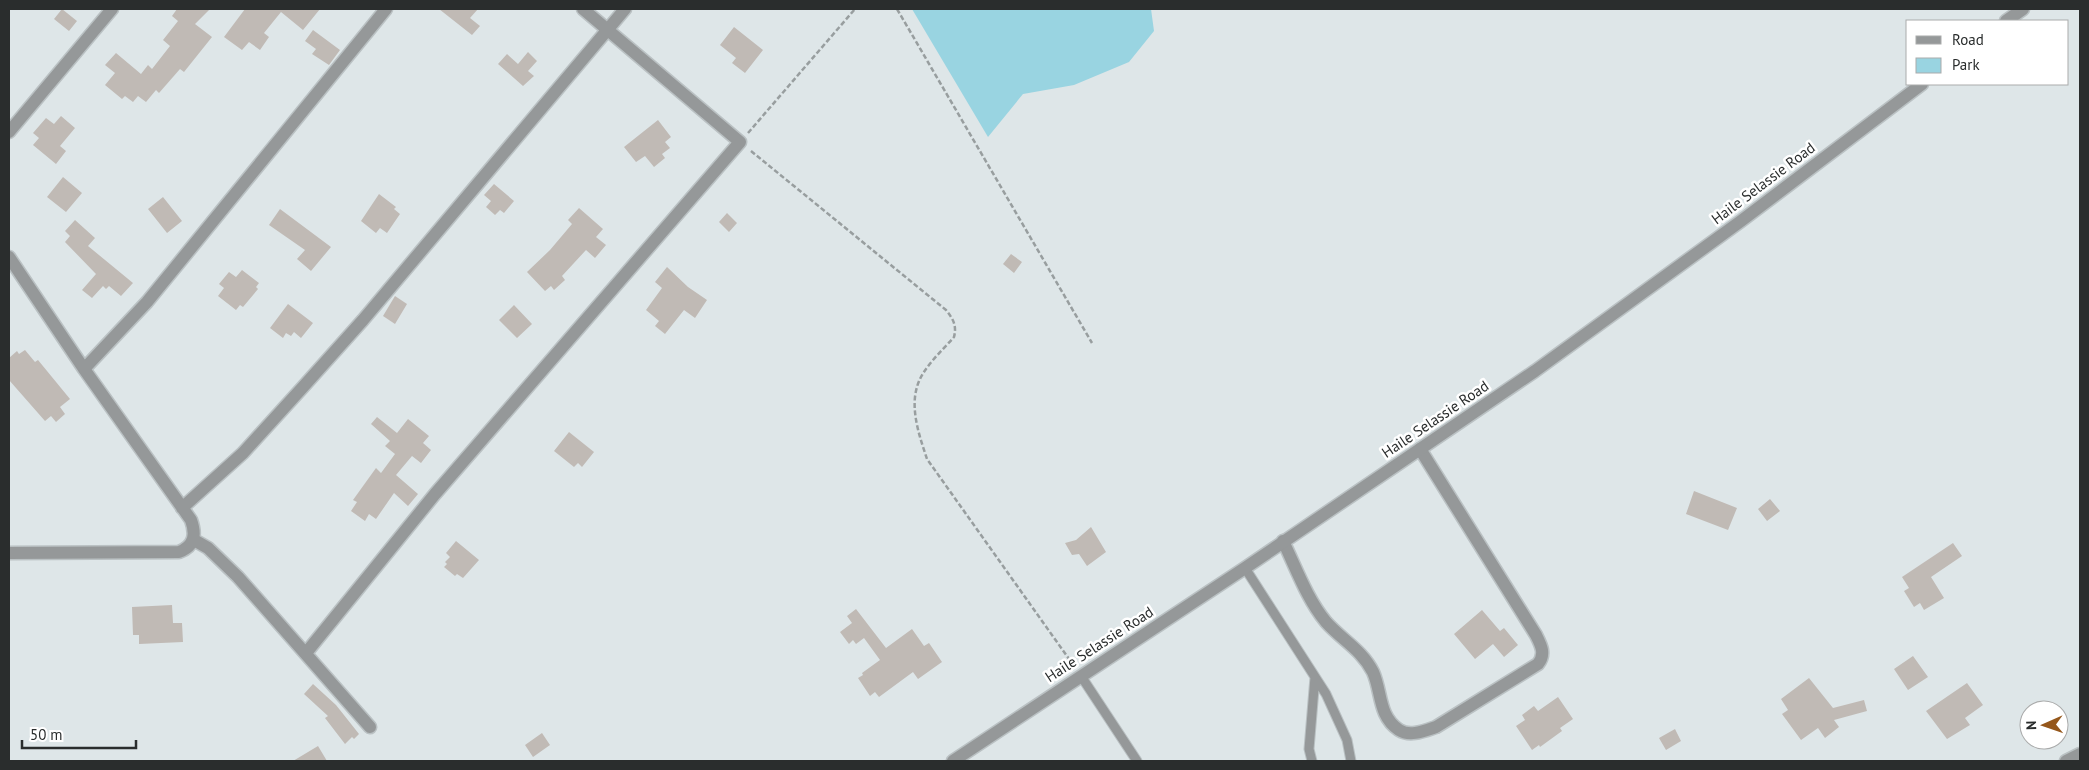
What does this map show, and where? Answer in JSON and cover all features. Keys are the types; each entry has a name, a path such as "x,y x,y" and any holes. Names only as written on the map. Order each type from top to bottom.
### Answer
{"street":[{"path":"9,132 112,9"},
{"path":"84,369 147,302 386,9"},
{"path":"306,654 435,494 740,142 583,9"},
{"path":"182,508 243,452 327,360 625,9"},
{"path":"2007,20 2023,9"},
{"name":"Haile Selassie Road","path":"953,761 1244,568 1564,350 1921,85"},
{"path":"9,257 84,369 191,520 194,540 188,549 180,552 9,553"},
{"path":"1283,541 1312,601 1325,621 1364,656 1374,674 1381,706 1389,722 1401,731 1417,733 1436,727 1538,664 1542,659 1543,652 1536,635 1420,449"},
{"path":"194,540 208,548 238,577 370,727"},
{"path":"2066,761 2080,754"}],"lane":[{"path":"1244,568 1315,677 1339,720 1347,740 1351,761"},
{"path":"1081,676 1137,761"},
{"path":"1312,761 1309,748 1315,677"}],"path":[{"path":"855,9 740,142 946,310 953,320 956,329 954,337 923,375 916,388 919,434 927,460 1081,676"},
{"path":"897,9 1092,343"}],"green space":[{"path":"912,9 1151,9 1154,31 1129,62 1074,85 1023,94 988,137"}],"building":[{"path":"62,9 77,21 69,31 54,19"},
{"path":"177,9 210,9 195,24 212,37 184,72 180,69 159,93 156,90 146,102 138,96 133,102 125,96 122,99 105,85 115,73 105,65 116,53 141,74 148,65 152,69 170,46 163,40 178,21 172,16"},
{"path":"245,9 320,9 303,30 281,12 264,33 269,37 260,50 249,42 242,50 224,37"},
{"path":"439,9 478,9 470,18 480,26 472,35"},
{"path":"734,27 763,50 745,73 732,63 736,58 720,45"},
{"path":"313,30 340,50 329,65 312,54 316,49 305,41"},
{"path":"528,52 537,61 528,71 534,76 523,86 498,64 507,54 518,64"},
{"path":"61,116 75,128 60,146 66,151 56,164 33,145 39,138 33,133 46,118 54,124"},
{"path":"658,120 671,137 665,142 670,148 662,154 665,158 654,167 645,156 636,162 624,147"},
{"path":"63,177 82,193 66,212 47,197"},
{"path":"494,184 514,201 504,213 500,210 495,215 486,207 491,201 484,195"},
{"path":"379,194 396,207 394,209 400,214 387,233 380,228 376,233 361,221"},
{"path":"163,197 182,221 167,233 148,209"},
{"path":"579,208 603,229 596,237 606,245 595,258 586,250 562,276 565,280 554,290 551,286 545,291 527,272 550,250 572,224 568,220"},
{"path":"280,209 331,247 311,271 297,259 305,250 269,225"},
{"path":"727,213 737,223 729,232 719,222"},
{"path":"75,220 95,238 88,246 133,283 121,296 109,286 106,289 103,286 92,298 82,290 96,274 65,242 70,236 65,231"},
{"path":"1011,254 1022,262 1014,273 1003,264"},
{"path":"667,267 688,287 707,300 695,318 684,310 665,334 655,326 659,321 646,310 662,288 655,282"},
{"path":"242,270 259,283 256,287 258,289 243,307 240,305 236,310 218,296 224,288 219,284 229,272 236,277"},
{"path":"395,296 407,304 395,324 383,316"},
{"path":"288,304 313,323 301,338 294,332 291,336 286,333 283,338 270,328"},
{"path":"514,305 532,324 517,338 499,320"},
{"path":"25,350 35,362 38,360 70,399 60,407 65,414 56,422 51,416 45,421 9,380 9,358 17,351 19,354"},
{"path":"377,417 397,433 408,419 429,436 423,443 431,450 421,463 412,456 396,475 418,494 408,506 394,493 376,519 369,514 365,521 351,511 357,502 353,500 376,468 381,473 395,454 385,446 390,441 371,424"},
{"path":"569,432 594,452 582,467 578,463 574,467 554,451"},
{"path":"1694,491 1737,508 1728,530 1686,514"},
{"path":"1770,499 1780,511 1767,521 1758,509"},
{"path":"1091,527 1106,552 1087,566 1079,554 1072,555 1065,543 1076,540"},
{"path":"456,541 479,560 463,578 457,574 455,576 444,567 447,564 445,562 450,557 446,553"},
{"path":"1953,543 1962,556 1931,577 1944,598 1924,610 1920,603 1914,607 1904,591 1909,588 1902,577"},
{"path":"172,605 173,623 182,623 183,642 139,644 139,635 133,635 132,607"},
{"path":"856,609 886,648 912,629 924,646 929,643 942,662 918,679 913,672 879,697 875,692 870,696 858,678 880,660 864,638 856,644 853,640 849,644 840,632 852,623 847,616"},
{"path":"1482,610 1500,631 1504,628 1518,645 1504,657 1493,644 1475,659 1454,634"},
{"path":"1913,656 1928,677 1908,690 1894,669"},
{"path":"1809,678 1833,708 1864,700 1867,711 1834,720 1839,727 1825,738 1818,728 1801,740 1782,714 1788,710 1781,699"},
{"path":"1967,683 1983,705 1965,718 1970,725 1947,739 1926,711"},
{"path":"313,684 336,705 359,734 354,739 352,737 345,744 325,718 328,716 304,694"},
{"path":"1558,697 1573,719 1560,728 1562,731 1540,747 1539,745 1532,750 1516,726 1525,720 1522,715 1534,706 1538,711"},
{"path":"1675,729 1681,741 1666,750 1659,738"},
{"path":"542,733 550,745 533,757 525,745"},
{"path":"318,746 327,761 293,761"}]}
